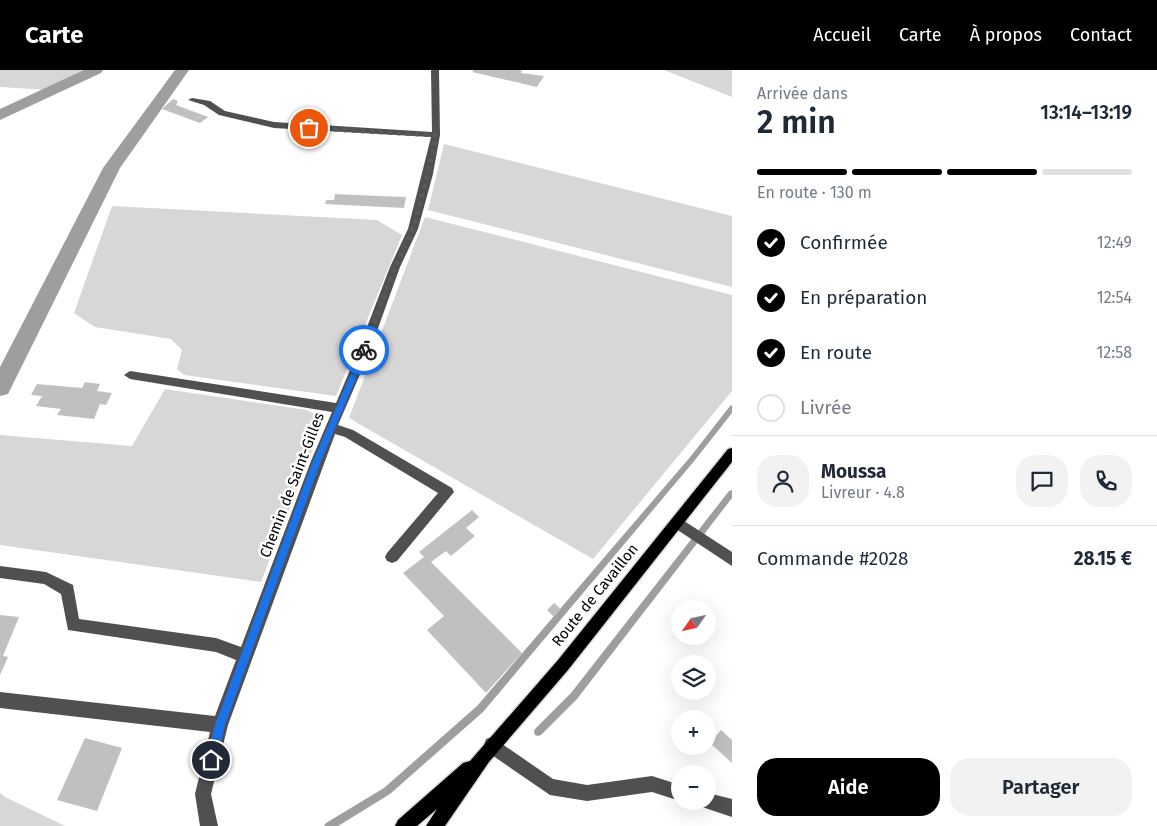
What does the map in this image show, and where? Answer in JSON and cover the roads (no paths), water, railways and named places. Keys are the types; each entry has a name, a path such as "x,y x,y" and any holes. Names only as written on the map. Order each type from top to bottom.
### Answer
{"main road":[{"name":"Route de Cavaillon","path":"404,826 488,750 563,665 732,453"},
{"name":"Route de Cavaillon","path":"435,826 488,750"}],"street":[{"name":"Chemin de Saint-Gilles","path":"209,826 202,794 220,725 313,470 362,356 395,267 413,229 436,135 435,70"},
{"path":"192,100 207,103 222,113 274,124 436,135"},
{"path":"130,375 339,408"},
{"path":"331,428 349,433 447,492 392,557"},
{"path":"678,523 732,560"},
{"path":"0,572 46,578 68,590 73,625 216,645 245,656"},
{"path":"0,700 220,725"},
{"path":"488,750 550,787 587,793 652,784 671,790"},
{"path":"716,803 732,808"}],"waterway":[{"path":"0,115 96,70"},
{"path":"0,388 112,168 182,70"},
{"path":"329,826 387,791 480,709 693,458 732,408"},
{"path":"538,732 574,696 732,493"}]}
